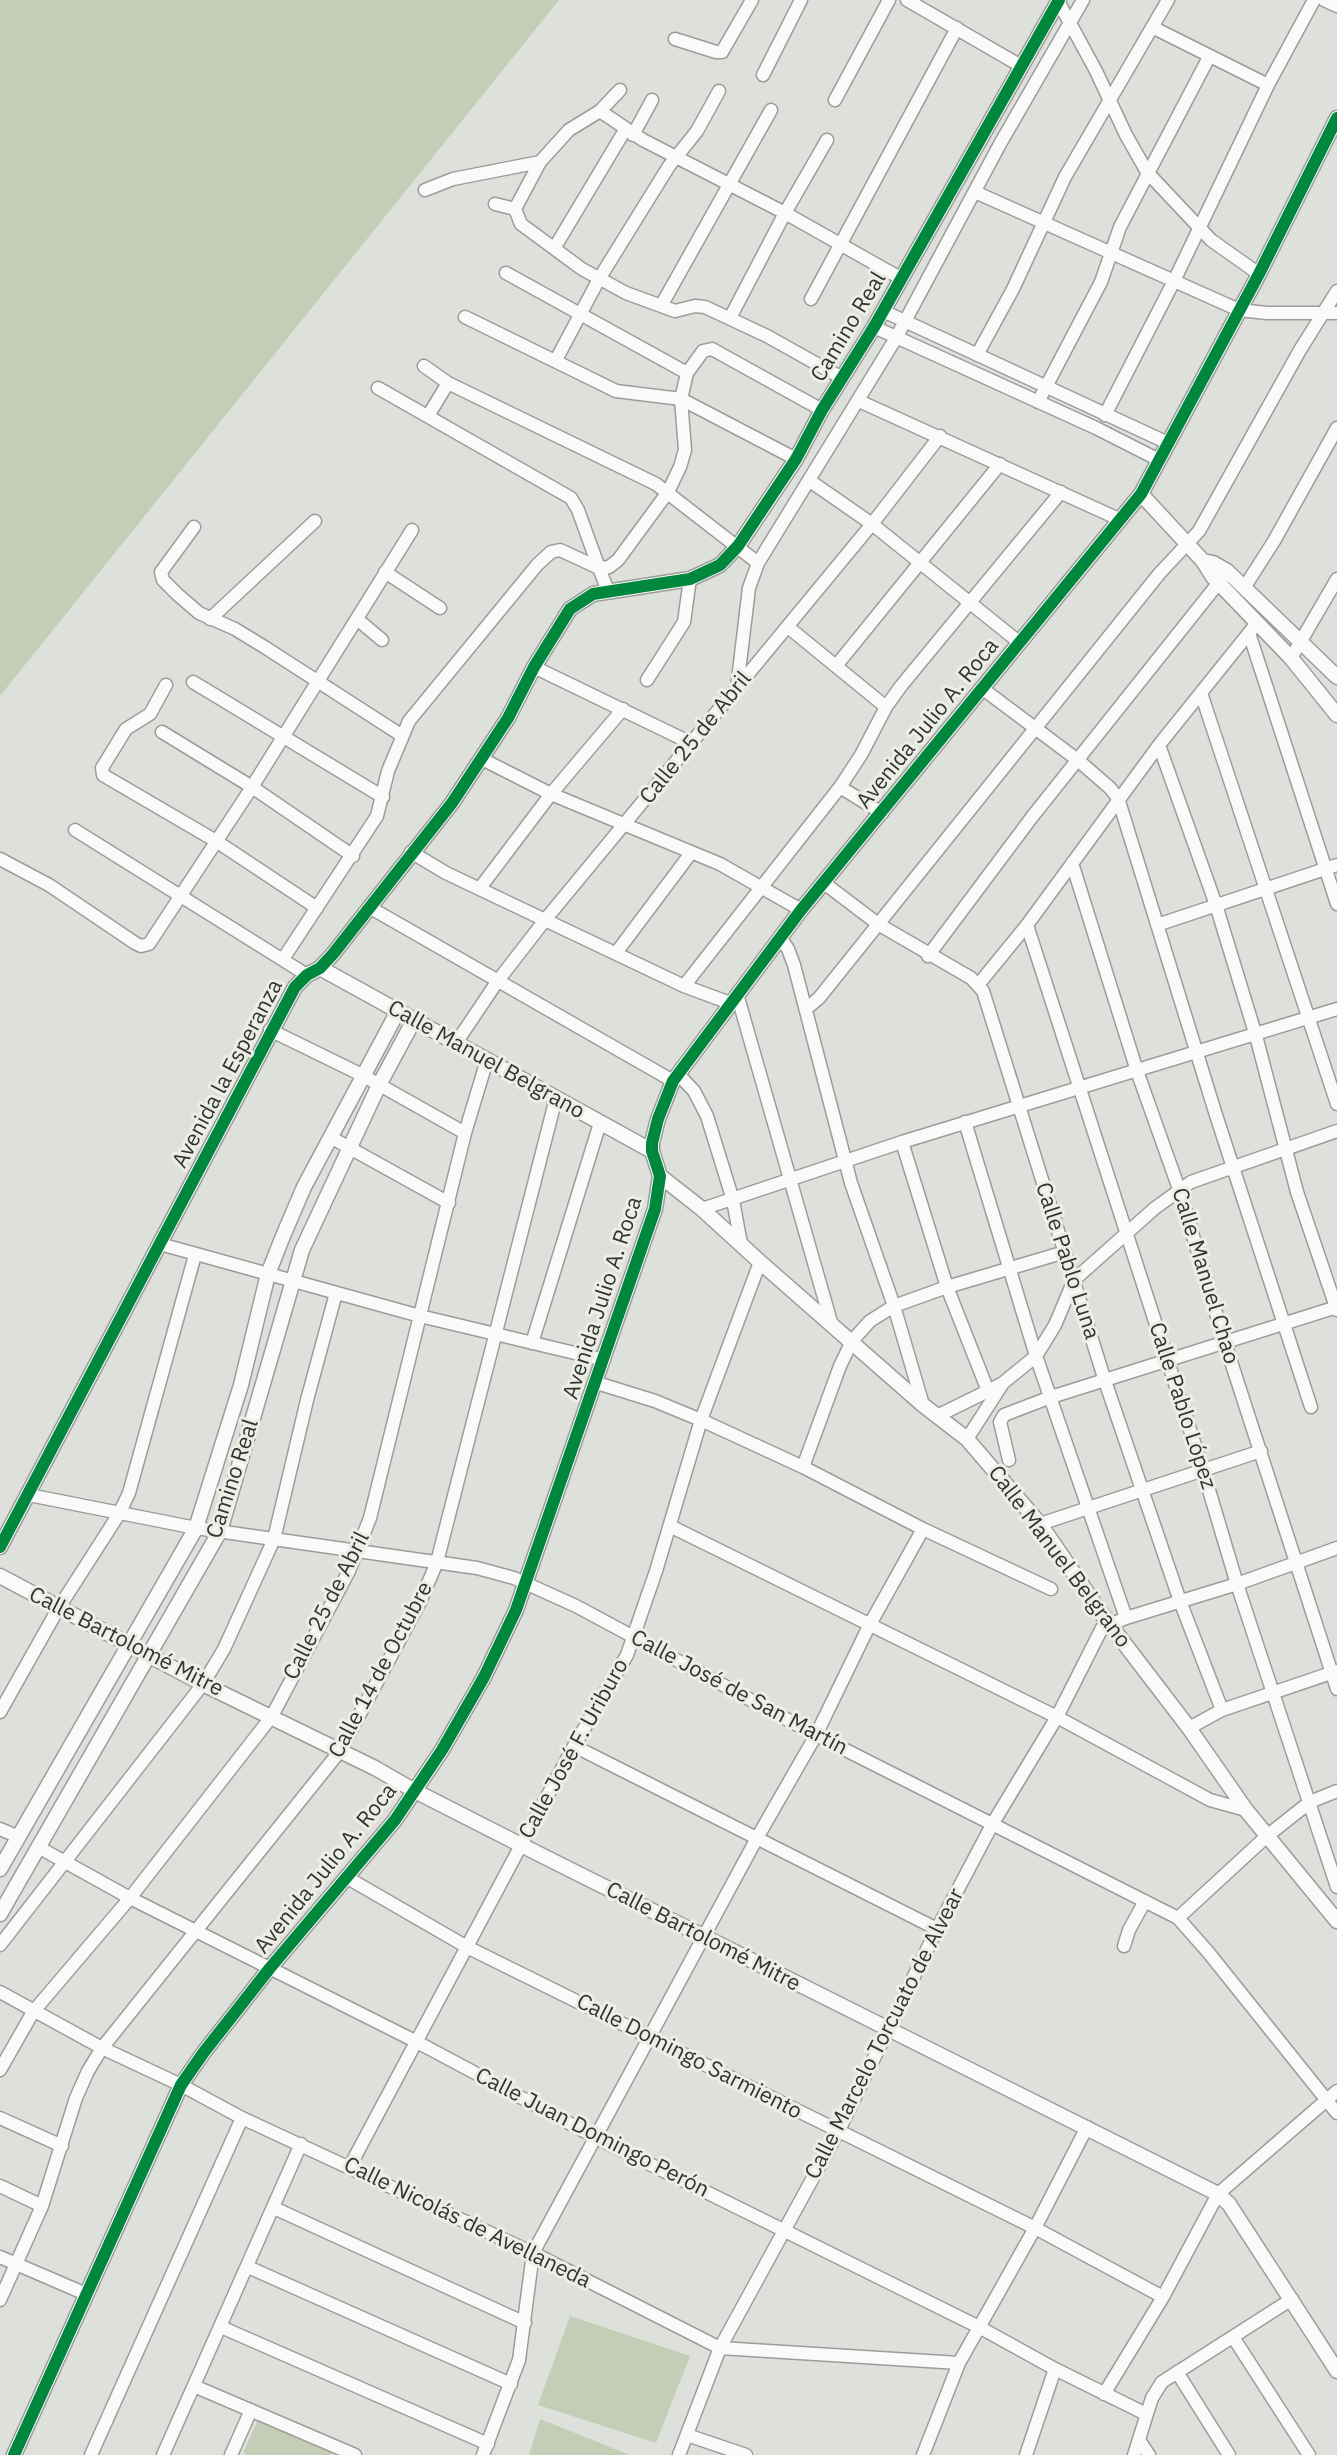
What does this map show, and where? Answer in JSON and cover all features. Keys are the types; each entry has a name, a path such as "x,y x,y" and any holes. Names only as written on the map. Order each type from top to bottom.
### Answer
{"street":[{"path":"675,39 722,52 752,0"},
{"path":"763,75 801,0"},
{"path":"835,100 889,0"},
{"path":"907,0 1021,66"},
{"path":"1058,0 1147,172 1224,250 1259,274"},
{"name":"Camino Real","path":"608,591 690,579 720,565 738,546 796,459 822,410 874,327 1058,0"},
{"name":"Camino Real","path":"737,688 749,588 758,563 896,338 1016,115 1083,0"},
{"path":"977,355 1013,289 1065,177 1168,0"},
{"path":"1105,415 1174,281 1268,85 1314,0"},
{"path":"1324,0 1337,6"},
{"path":"1152,27 1268,85"},
{"path":"811,299 957,28"},
{"path":"1038,402 1101,282 1111,251 1147,172 1209,57"},
{"path":"620,90 600,111 576,125 540,162 515,209 521,224 582,269 626,293 678,311 695,306 705,307 842,378"},
{"path":"556,360 599,279 676,157 697,131 719,91"},
{"path":"555,247 652,100"},
{"path":"661,306 771,110"},
{"path":"600,111 629,132 785,213 902,279"},
{"name":"Avenida Julio A. Roca","path":"14,2455 181,2085 270,1968 395,1820 442,1750 484,1677 527,1583 655,1209 660,1176 652,1151 658,1119 676,1077 801,910 1141,494 1259,274 1337,118"},
{"path":"730,318 827,140"},
{"path":"425,190 453,179 540,162"},
{"path":"975,192 1239,310 1331,313"},
{"path":"495,204 515,209"},
{"path":"506,273 687,373"},
{"path":"806,1009 819,998 1034,727 1207,519 1300,350 1331,313 1337,291"},
{"path":"883,311 1168,443"},
{"path":"465,317 616,391 681,399 796,459"},
{"path":"874,327 1159,460"},
{"path":"283,959 377,816 388,771 409,721 537,565 556,550 599,568 609,567 618,560 668,492 685,450 681,399 687,373 705,349 712,349 822,410"},
{"path":"424,366 448,383 668,492 758,563"},
{"path":"428,416 448,383"},
{"path":"378,388 571,498 608,591"},
{"path":"859,401 1121,520"},
{"path":"1244,588 1337,428"},
{"name":"Calle 25 de Abril","path":"456,1043 497,982 545,920 693,744 940,436"},
{"path":"836,666 1000,464"},
{"path":"810,481 872,524 1020,643"},
{"path":"684,986 840,787 886,707 1061,492"},
{"path":"1141,494 1203,561 1213,563 1253,628 1331,867 1337,904"},
{"path":"210,619 315,521"},
{"path":"194,527 161,572 163,580 189,605 210,619 235,629 401,735"},
{"path":"0,859 49,885 135,943 146,946 252,787 412,530"},
{"path":"385,572 440,608"},
{"path":"1223,578 1244,588 1337,677"},
{"path":"928,956 1032,817 1223,578"},
{"path":"647,680 684,622 690,579"},
{"path":"1291,658 1337,579"},
{"name":"Avenida la Esperanza","path":"0,1547 289,996 307,975 320,968 452,803 508,718 561,620 570,609 593,594 608,591"},
{"path":"357,619 382,640"},
{"path":"788,627 886,707"},
{"path":"1253,628 1291,658 1337,715"},
{"path":"824,883 878,924 978,985 1027,925 1118,798 1253,628"},
{"path":"534,667 693,744"},
{"path":"193,682 383,797"},
{"path":"166,685 150,714 126,729 102,771 105,777 216,841 317,908"},
{"path":"983,689 1079,761 1118,798 1311,1407"},
{"path":"1201,693 1337,1104"},
{"path":"480,888 551,794 623,709"},
{"path":"162,732 252,787 353,856"},
{"path":"1009,1460 1000,1419 1004,1415 1051,1397 1337,1308 1297,1192 1256,1036 1216,905 1159,745"},
{"path":"482,759 551,794 720,864 801,910"},
{"path":"840,787 882,813"},
{"path":"75,830 307,975"},
{"path":"411,852 446,873 684,986 734,999 831,1322"},
{"path":"616,953 691,853"},
{"name":"Calle Manuel Chao","path":"1072,863 1337,1689"},
{"path":"1157,925 1331,867"},
{"path":"369,907 497,982 676,1077 694,1091 707,1116 733,1200 741,1244"},
{"name":"Calle Pablo López","path":"1027,925 1337,1887"},
{"path":"780,937 788,949 860,1211 894,1306 923,1405"},
{"name":"Calle Manuel Belgrano","path":"320,968 652,1151"},
{"name":"Calle Pablo Luna","path":"978,985 988,1006 1017,1107 1141,1489 1222,1710"},
{"path":"702,1209 965,1122 1337,1009"},
{"name":"Camino Real","path":"0,1869 196,1528 241,1385 268,1274 292,1212 398,1011"},
{"name":"Camino Real","path":"0,1914 220,1531 306,1242 379,1085 414,1020"},
{"path":"270,1030 362,1075 465,1133"},
{"name":"Calle 25 de Abril","path":"0,2070 33,2012 130,1898 272,1716 358,1552 370,1518 465,1133 487,1060"},
{"name":"Calle 14 de Octubre","path":"0,2300 42,2206 81,2085 102,2048 340,1751 420,1602 437,1562 556,1098"},
{"path":"965,1122 1036,1356 1126,1618"},
{"path":"532,1343 600,1123"},
{"path":"937,1416 1003,1383 1036,1356 1055,1325 1074,1280 1179,1189 1337,1131"},
{"path":"330,1137 449,1203"},
{"path":"902,1142 947,1287 988,1391"},
{"name":"Calle Manuel Belgrano","path":"660,1176 702,1209 923,1405 967,1439 1040,1524 1246,1810 1335,1916"},
{"path":"160,1244 420,1316 604,1360"},
{"path":"803,1467 840,1366 852,1341 870,1321 894,1306 947,1287 1065,1252"},
{"path":"0,1712 58,1609 119,1514 135,1477 195,1255"},
{"name":"Calle José F. Uriburo","path":"350,2166 574,1746 619,1672 634,1637 701,1420 760,1262"},
{"path":"0,1945 203,1684 241,1615 274,1539 336,1293"},
{"path":"597,1383 655,1401 701,1420 1051,1589"},
{"path":"967,1439 1003,1383"},
{"path":"1040,1524 1261,1451"},
{"name":"Calle José de San Martín","path":"29,1495 196,1528 495,1572 576,1606 816,1735 1178,1918 1337,2113"},
{"path":"670,1526 1057,1717 1210,1800 1246,1810"},
{"path":"221,2327 486,2449 511,2384 525,2323 533,2253 816,1735 869,1626 923,1529"},
{"path":"1110,1625 1337,1548"},
{"name":"Calle Bartolomé Mitre","path":"0,1576 129,1647 272,1716 705,1938 1218,2194 1229,2204 1337,2371"},
{"name":"Calle Marcelo Torcuato de Alvear","path":"679,2455 720,2348 838,2132 937,1929 993,1823 1057,1717 1098,1634 1110,1625"},
{"path":"1189,1728 1222,1710 1334,1672"},
{"path":"574,1746 937,1929"},
{"path":"1178,1918 1267,1836 1310,1802 1337,1791"},
{"path":"0,1829 19,1837"},
{"name":"Calle Juan Domingo Perón","path":"40,1848 130,1898 417,2042 595,2137 979,2327 1146,2414"},
{"name":"Calle Domingo Sarmiento","path":"346,1877 467,1947 1035,2228 1163,2297"},
{"path":"1124,1946 1145,1901"},
{"name":"Calle Nicolás de Avellaneda","path":"0,1992 102,2048 242,2118 533,2253 720,2348 959,2363"},
{"path":"1104,2394 1163,2297 1218,2194 1337,2091"},
{"path":"0,2118 62,2146"},
{"path":"91,2455 242,2118"},
{"path":"923,2455 959,2363 1035,2228 1087,2127"},
{"path":"163,2455 301,2144"},
{"path":"0,2186 42,2206"},
{"path":"274,2208 525,2323"},
{"path":"0,2257 86,2294"},
{"path":"248,2267 511,2384"},
{"path":"1134,2455 1152,2398 1162,2382 1292,2299"},
{"path":"1233,2337 1309,2455"},
{"path":"1026,2455 1055,2369"},
{"path":"1177,2372 1229,2455"},
{"path":"194,2386 339,2452 355,2455"},
{"path":"231,2455 251,2410"},
{"path":"687,2435 746,2455"},
{"path":"1139,2440 1149,2455"}],"green space":[{"path":"0,0 559,0 0,696"},
{"path":"570,2316 690,2356 656,2443 538,2405"},
{"path":"259,2417 333,2451 331,2455 243,2453"},
{"path":"540,2419 630,2455 529,2455"}],"cycle path":[{"path":"0,1547 295,987 333,954 452,803 508,718 534,667 570,609 593,594 690,579 720,565 738,546 796,459 822,410 874,327 1059,0"},
{"path":"14,2455 181,2085 270,1968 395,1820 442,1750 484,1677 516,1610 655,1209 660,1176 652,1143 673,1081 801,910 1141,494 1259,274 1337,118"}]}
